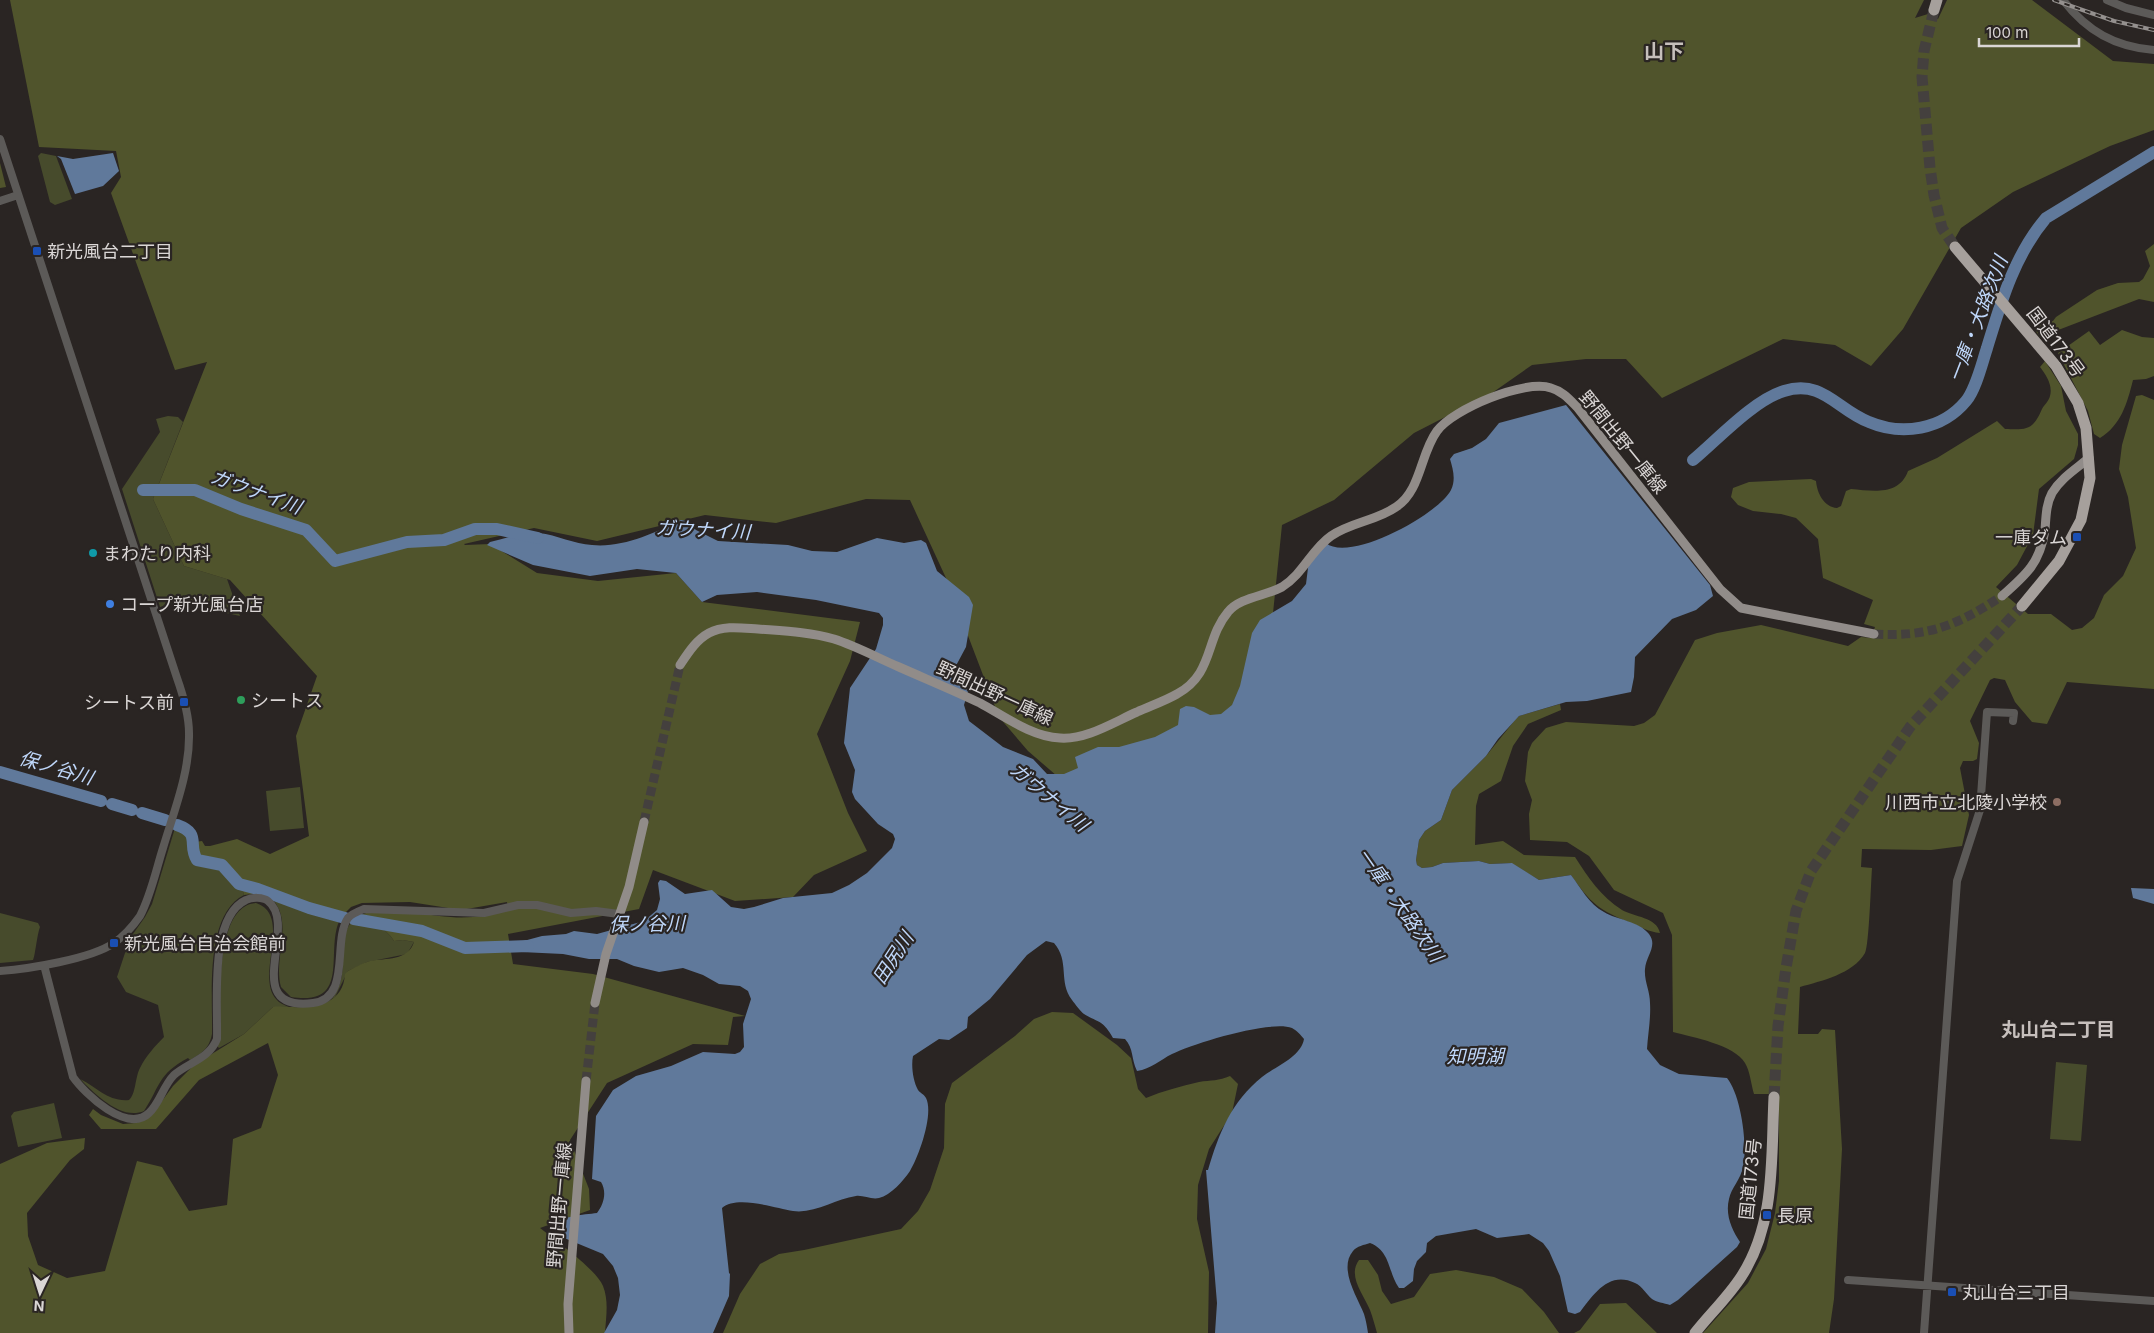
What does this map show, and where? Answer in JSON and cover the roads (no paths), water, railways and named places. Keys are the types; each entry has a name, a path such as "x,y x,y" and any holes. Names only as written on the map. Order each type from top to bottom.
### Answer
{"highway":[{"name":"国道173号","path":"1959,251 2056,366 2078,403 2082,415 2089,458 2089,490 2083,513 2074,536 2059,561 2022,606"},
{"name":"国道173号","path":"1695,1333 1742,1276 1760,1239 1767,1214 1774,1097"}],"main road":[{"name":"野間出野一庫線","path":"680,665 700,639 710,632 724,628 814,635 855,648 976,701 1036,733 1062,738 1090,733 1177,694 1191,685 1208,659 1220,626 1228,611 1241,603 1279,589 1292,581 1328,538 1346,527 1384,515 1400,506 1411,492 1429,443 1448,420 1475,404 1524,387 1536,386 1549,387 1559,391 1577,408 1720,589 1741,608 1874,634"},
{"path":"2002,596 2036,561 2043,541 2048,502 2052,492 2058,483 2089,458"},
{"path":"596,1003 598,983 615,924 629,887 644,822"},
{"name":"野間出野一庫線","path":"569,1333 568,1304 586,1081"}],"street":[{"path":"2063,0 2076,16 2092,30 2130,46 2154,50"},
{"path":"2107,0 2126,8 2154,15"},
{"path":"0,139 177,678 184,702 189,733 186,770 156,871 139,917 128,931 107,947 44,965 0,971"},
{"path":"0,201 18,195"},
{"path":"1924,1333 1957,881 1980,810 1987,712 2014,713 2013,721"},
{"path":"44,965 73,1077 81,1088 101,1106 126,1118 135,1118 144,1117 150,1113 166,1085 175,1075 209,1053 214,1047 216,1039 218,953 222,934 235,906 248,899 255,898 268,901 275,910 278,922 274,980 277,992 287,1000 297,1003 314,1003 326,998 332,991 338,979 342,930 348,916 364,909 484,913 518,905 537,905 571,913 596,910 619,914"},
{"path":"1848,1280 2154,1301"}],"water":[{"path":"113,153 119,171 103,186 75,194 61,159 57,156 73,159"},
{"name":"知明湖","path":"1566,405 1710,585 1713,596 1696,610 1672,619 1635,657 1631,692 1587,701 1566,702 1519,716 1498,739 1486,756 1452,790 1441,820 1425,831 1419,840 1417,865 1422,868 1443,863 1479,861 1490,864 1512,863 1539,880 1571,875 1599,909 1609,915 1640,926 1649,934 1652,947 1645,969 1650,999 1647,1049 1660,1065 1679,1074 1727,1078 1740,1108 1744,1134 1744,1158 1742,1171 1730,1195 1728,1205 1730,1222 1740,1242 1737,1247 1670,1305 1652,1299 1635,1283 1617,1280 1603,1286 1590,1298 1580,1312 1575,1314 1568,1312 1560,1276 1549,1251 1543,1243 1529,1234 1497,1238 1476,1229 1436,1236 1427,1243 1426,1252 1417,1261 1413,1281 1404,1288 1399,1288 1395,1282 1382,1251 1370,1243 1353,1251 1349,1258 1348,1266 1348,1275 1364,1314 1368,1333 1215,1333 1217,1303 1206,1170 1208,1170 1222,1131 1242,1097 1262,1077 1293,1056 1302,1045 1304,1039 1292,1028 1281,1026 1250,1030 1183,1049 1151,1066 1137,1071 1130,1047 1125,1039 1113,1038 1103,1025 1084,1014 1072,1000 1066,986 1062,957 1059,950 1054,943 1046,941 1027,955 990,999 968,1017 967,1028 949,1040 939,1039 913,1056 912,1069 915,1082 918,1090 926,1098 928,1105 927,1124 910,1171 896,1187 888,1194 879,1198 856,1196 801,1211 746,1202 729,1204 722,1208 730,1274 729,1296 713,1333 604,1333 617,1310 620,1295 618,1278 613,1266 603,1254 557,1235 552,1228 560,1220 566,1218 597,1213 601,1206 604,1198 603,1186 601,1182 592,1179 596,1116 613,1090 636,1076 671,1066 703,1052 735,1054 740,1052 744,1047 743,1024 751,999 748,991 740,986 719,984 703,975 683,968 659,972 634,966 617,959 589,959 563,954 521,952 512,946 516,943 542,936 566,934 574,931 597,934 644,921 657,910 660,899 658,883 660,880 666,881 685,894 712,890 731,907 744,909 783,898 832,893 867,873 892,848 895,839 893,834 878,824 855,799 852,792 855,770 844,743 850,688 876,649 883,625 883,618 879,613 816,600 757,592 717,595 702,602 676,573 637,569 590,576 533,565 487,545 490,542 520,534 539,533 585,544 615,544 649,534 681,520 686,521 696,530 718,541 788,545 812,551 837,552 877,538 904,543 921,540 926,543 937,571 969,597 973,605 966,647 951,675 966,678 969,688 964,705 969,721 1003,747 1033,759 1047,774 1064,774 1078,768 1075,757 1098,747 1119,747 1155,737 1178,725 1180,709 1186,706 1194,707 1210,715 1221,714 1232,705 1240,686 1252,633 1260,620 1292,601 1306,584 1309,560 1326,543 1337,547 1353,547 1372,542 1412,523 1429,512 1451,490 1454,478 1450,459 1454,454 1472,448 1486,439 1499,423"},
{"path":"2131,888 2154,889 2154,904 2133,898"}],"waterway":[{"name":"一庫・大路次川","path":"1693,460 1749,411 1773,396 1798,388 1820,392 1858,417 1895,429 1921,428 1933,424 1956,411 1973,390 2017,264 2025,248 2046,218 2154,152"},
{"name":"ガウナイ川","path":"143,490 195,490 241,509 306,530 335,561 407,542 444,540 475,529 497,529 538,538"},
{"name":"保ノ谷川","path":"0,772 101,801"},
{"name":"保ノ谷川","path":"112,804 132,810"},
{"name":"保ノ谷川","path":"142,813 165,820"},
{"name":"保ノ谷川","path":"177,825 185,828 192,836 194,854 197,860 222,865 239,884 345,918"},
{"name":"保ノ谷川","path":"354,919 422,931 465,948 528,946"}],"tunnel":[{"path":"1934,10 1924,51 1922,77 1930,168 1942,228 1955,247"},
{"path":"1874,634 1911,634 1941,627 1970,615 2002,596"},
{"path":"1774,1097 1778,1026 1786,968 1796,911 1811,871 1910,727 2022,606"},
{"path":"644,822 680,665"},
{"path":"586,1081 595,1003"}],"railway":[{"path":"2054,0 2114,21 2154,30"}],"place":[{"name":"新光風台二丁目","path":"37,251"},
{"name":"一庫ダム","path":"2077,537"},
{"name":"まわたり内科","path":"93,553"},
{"name":"コープ新光風台店","path":"110,604"},
{"name":"シートス","path":"241,700"},
{"name":"シートス前","path":"184,702"},
{"name":"川西市立北陵小学校","path":"2057,802"},
{"name":"新光風台自治会館前","path":"114,943"},
{"name":"長原","path":"1767,1215"},
{"name":"丸山台三丁目","path":"1952,1292"}],"district":[{"name":"山下","path":"1664,51"},
{"name":"丸山台二丁目","path":"2058,1029"}],"water label":[{"name":"田尻川","path":"893,958"}]}
